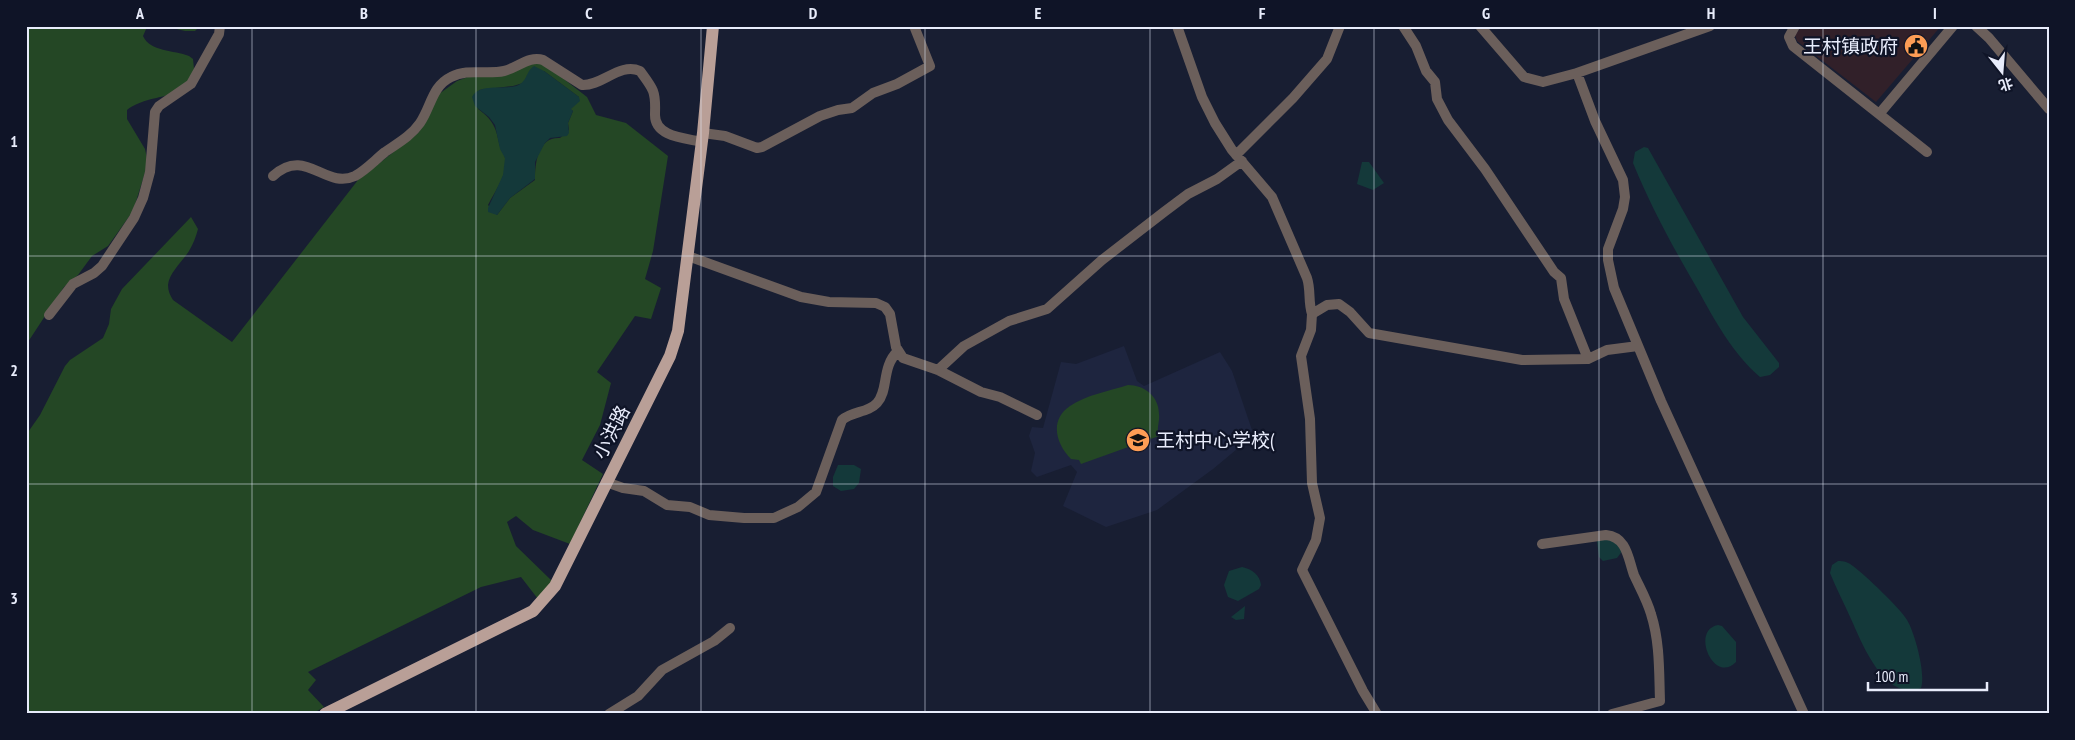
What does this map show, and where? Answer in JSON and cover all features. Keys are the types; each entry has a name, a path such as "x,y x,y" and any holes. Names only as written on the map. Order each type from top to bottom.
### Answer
{"main road":[{"name":"小洪路","path":"325,714 533,611 555,586 670,356 678,331 715,27"}],"street":[{"path":"49,315 73,284 94,273 102,266 134,218 143,198 150,172 155,112 159,106 190,84 219,34 220,26"},
{"path":"273,176 287,168 300,164 337,180 354,176 411,134 424,117 436,88 450,77 470,71 504,71 533,59 543,60 582,85 589,85 624,70 640,71 653,91 655,118 658,127 672,135 703,138 726,136 758,148 820,116 852,108 873,93 897,84 930,66 914,26"},
{"path":"1177,26 1202,97 1215,123 1239,158 1272,197 1307,278 1309,285 1308,301 1312,314 1311,330 1301,356 1310,420 1312,483 1320,518 1316,540 1302,570 1363,691 1377,714"},
{"path":"938,370 964,346 1009,322 1047,309 1102,260 1164,212 1188,194 1217,179 1239,158 1327,59 1340,26"},
{"path":"1403,26 1416,46 1426,71 1434,82 1437,99 1448,120 1486,169 1554,272 1561,278 1564,299 1588,359"},
{"path":"1480,26 1524,78 1547,81 1577,73 1710,26"},
{"path":"1795,26 1790,37 1793,46 1927,152"},
{"path":"1880,113 1953,26"},
{"path":"1976,26 1990,38 2049,108"},
{"path":"1577,73 1595,121 1623,180 1625,196 1623,209 1609,243 1608,260 1614,288 1638,346 1804,714"},
{"path":"688,256 801,297 829,302 876,303 882,305 890,314 898,351 903,358 938,370 981,392 1000,397 1036,415"},
{"path":"1312,314 1327,305 1339,304 1350,312 1369,333 1522,360 1588,359 1607,350 1638,346"},
{"path":"606,482 623,488 644,490 666,505 690,507 709,515 774,518 786,514 804,503 816,492 840,423 847,416 871,408 878,401 888,365 898,351"},
{"path":"1542,544 1613,535 1618,539 1629,556 1654,624 1659,659 1660,701 1612,714"},
{"path":"609,714 638,696 662,670 714,641 730,628"}],"shaded area":[{"path":"1802,26 1941,26 1876,102 1797,41 1795,35"},
{"path":"534,66 544,71 579,97 580,101 571,109 573,111 568,123 569,133 567,136 550,138 545,143 535,162 535,179 510,198 497,215 488,212 488,208 503,175 505,158 500,149 495,125 489,117 475,106 472,97 480,90 486,88 510,87 520,84"},
{"path":"1644,147 1648,148 1743,317 1779,363 1779,367 1770,375 1760,377 1733,348 1680,259 1655,212 1633,163 1635,152"},
{"path":"1362,162 1369,162 1384,183 1373,190 1357,184"},
{"name":"王村中心学校(","path":"1124,346 1137,381 1144,386 1220,352 1232,371 1252,430 1243,444 1213,469 1157,510 1106,527 1063,506 1077,472 1071,465 1037,477 1031,471 1035,453 1029,436 1032,427 1043,428 1061,362 1076,364"},
{"path":"838,465 854,465 861,469 859,483 854,489 841,491 833,486 833,477"},
{"path":"1600,539 1613,539 1623,550 1617,558 1603,561 1599,557 1597,541"},
{"path":"1838,561 1848,563 1858,570 1890,600 1907,620 1919,654 1922,673 1921,688 1908,690 1896,686 1885,679 1876,668 1861,642 1830,573 1832,565"},
{"path":"1242,567 1255,573 1261,585 1259,589 1238,601 1228,597 1224,585 1229,571"},
{"path":"1245,606 1244,619 1236,620 1231,617"},
{"path":"1718,625 1722,626 1736,642 1736,662 1728,667 1720,667 1713,662 1708,654 1706,636 1710,629"}],"green space":[{"path":"26,26 151,26 147,27 143,36 146,41 157,48 189,56 193,59 194,69 183,88 166,96 147,100 127,110 127,119 145,149 148,163 133,211 108,246 92,256 78,275 64,287 26,345"},
{"path":"164,26 200,26 195,31 185,31"},
{"path":"538,63 547,66 587,97 596,115 626,123 668,156 653,251 645,279 661,288 651,319 635,316 597,372 611,383 600,425 582,460 603,474 570,544 533,530 516,516 507,522 516,546 552,581 538,599 521,577 481,587 308,672 316,680 308,690 324,707 312,714 287,714 286,711 280,714 26,714 26,435 40,415 65,366 70,360 103,338 109,324 111,309 122,289 191,217 198,229 189,251 171,276 168,285 169,293 173,300 232,342 358,180 419,132 439,94 457,81 473,75","holes":["544,71 579,97 570,109 573,111 568,123 569,130 560,138 553,139 542,146 537,159 535,180 510,198 497,215 488,205 498,188 506,164 493,124 478,109 479,90 513,86 523,83 527,77"]},
{"path":"1128,385 1145,389 1153,397 1158,408 1159,436 1081,464 1079,460 1071,459 1062,446 1057,432 1059,418 1063,412 1083,399"}],"place":[{"name":"王村镇政府","path":"1916,46"},
{"name":"王村中心学校(","path":"1138,440"}]}
